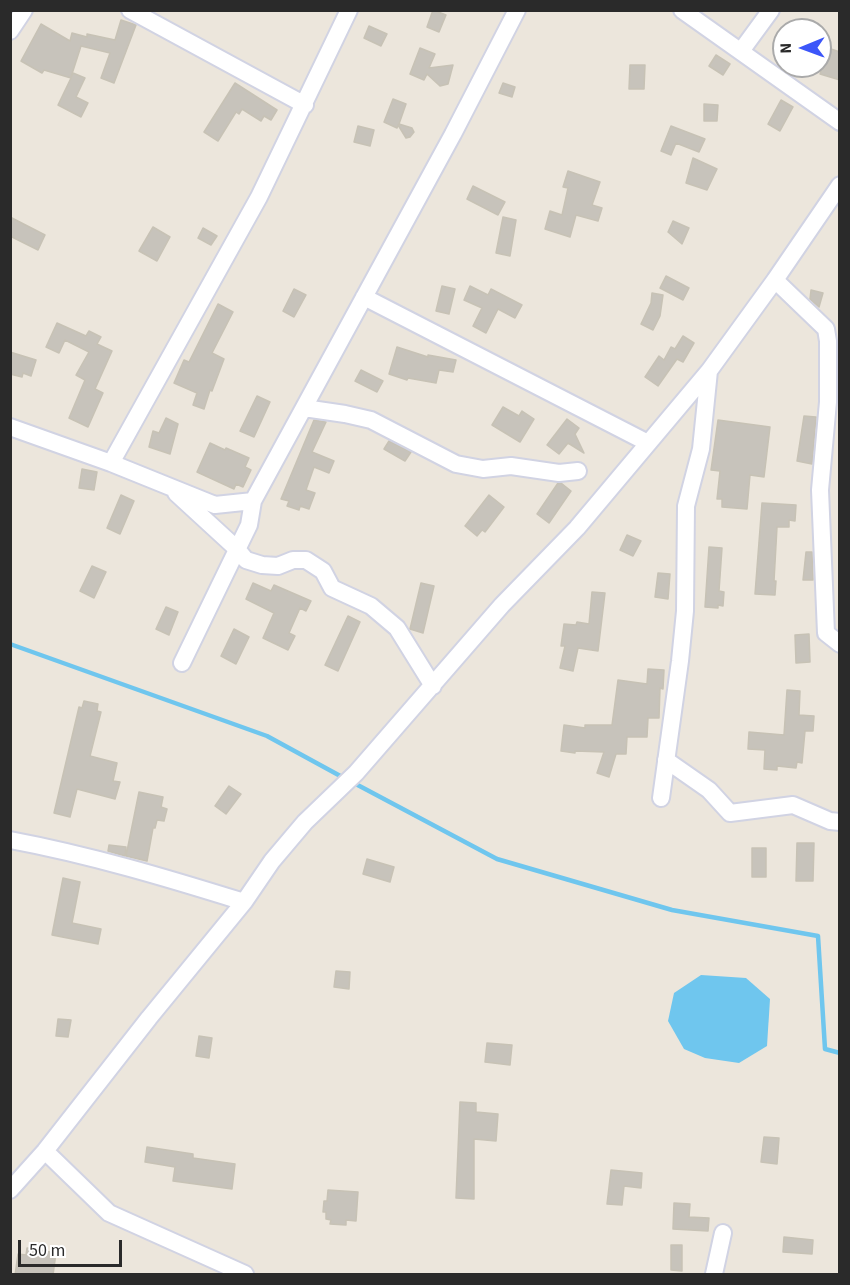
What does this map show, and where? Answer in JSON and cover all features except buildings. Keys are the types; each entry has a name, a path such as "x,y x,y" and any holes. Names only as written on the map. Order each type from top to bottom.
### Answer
{"street":[{"path":"10,31 24,10"},
{"path":"130,10 305,105"},
{"path":"111,463 260,197 350,10"},
{"path":"182,663 249,525 253,501 453,134 517,10"},
{"path":"682,10 840,122"},
{"path":"741,51 771,10"},
{"path":"10,1190 45,1151 305,822 356,773 434,686 502,605 577,528 709,371 840,186"},
{"path":"775,280 826,329 834,404 820,490 826,633 840,644"},
{"path":"364,297 648,443"},
{"path":"661,798 685,611 686,506 700,448 709,371"},
{"path":"303,408 371,420 456,464 483,469 511,466 559,473 578,471"},
{"path":"10,427 111,463 215,505 253,501"},
{"path":"171,488 246,560 262,565 278,566 293,560 306,560 323,571 332,588 371,606 397,628 434,686"},
{"path":"666,759 709,790 730,813 793,805 830,821 840,822"},
{"path":"10,840 173,880 244,902"},
{"path":"45,1151 108,1213 245,1275"},
{"path":"714,1275 723,1233"}],"water":[{"path":"701,975 746,978 770,999 767,1046 739,1063 705,1058 684,1049 668,1021 674,993"}],"waterway":[{"path":"10,644 267,736 344,778"},
{"path":"352,782 497,859 672,910 818,936 825,1049 840,1053"}]}
